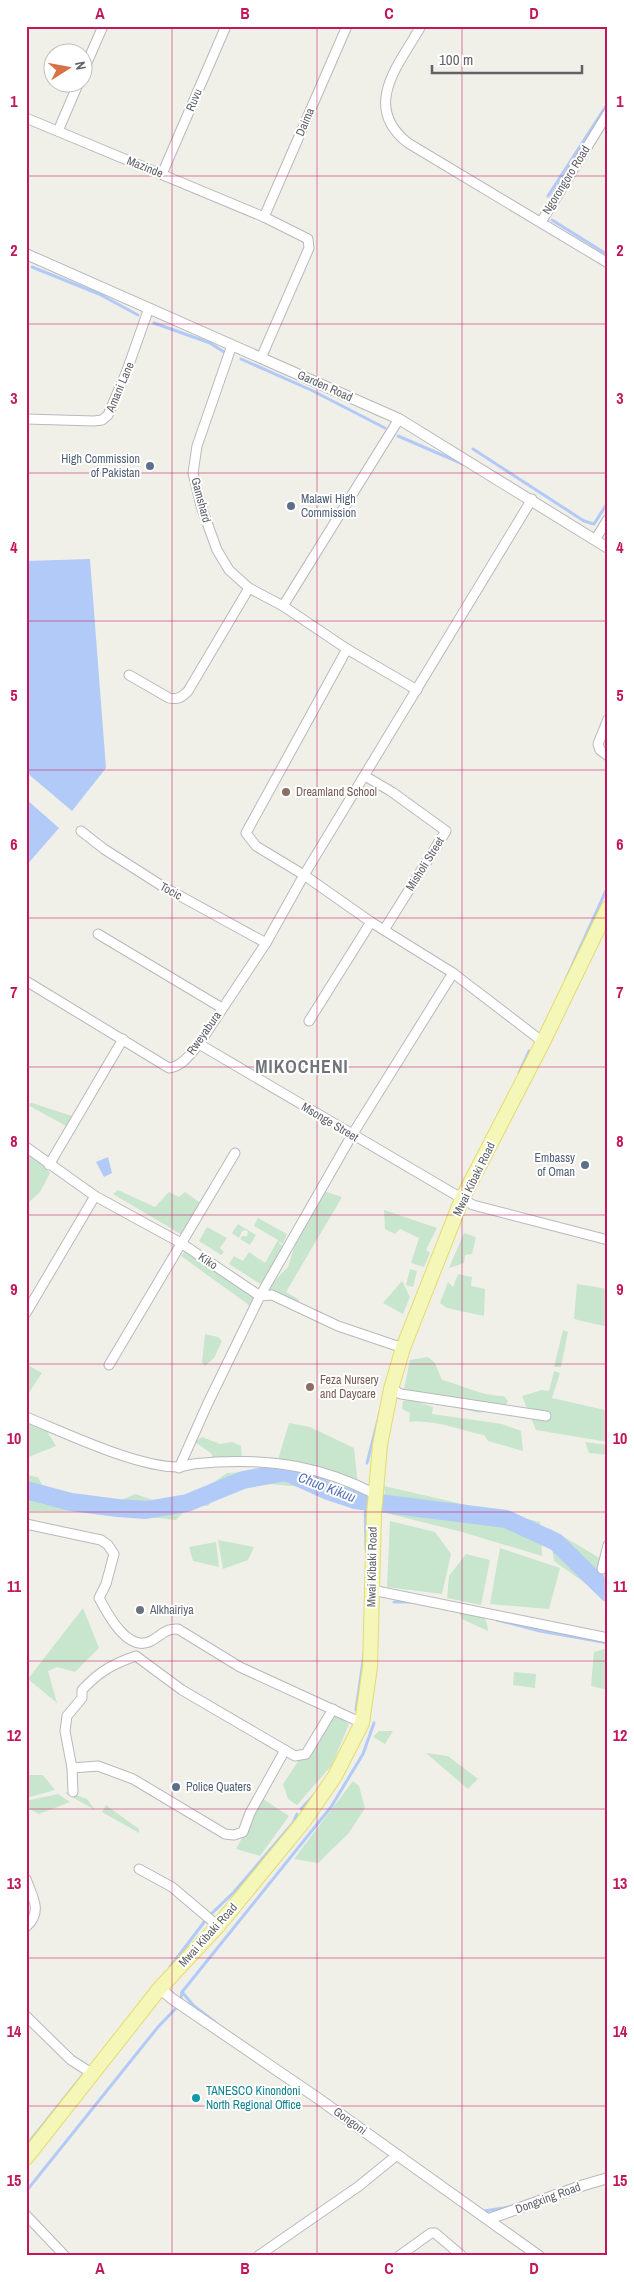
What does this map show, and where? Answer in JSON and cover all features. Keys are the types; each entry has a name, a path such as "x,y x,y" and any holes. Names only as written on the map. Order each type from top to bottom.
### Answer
{"main road":[{"name":"Mwai Kibaki Road","path":"26,2158 160,1988 218,1926 321,1798 362,1723 370,1666 374,1496 380,1445 391,1389 403,1348 462,1199 544,1042 608,908"}],"street":[{"path":"92,51 103,26"},
{"name":"Ruvu","path":"162,174 226,26"},
{"name":"Daima","path":"264,217 346,26"},
{"path":"421,26 386,90 384,105 388,120 396,133 408,143 608,263"},
{"path":"58,131 75,92"},
{"name":"Ngorongoro Road","path":"541,222 608,113"},
{"name":"Mazinde","path":"26,118 264,217 306,237 310,245 261,358"},
{"name":"Garden Road","path":"26,254 398,419 532,499 608,548"},
{"name":"Amani Lane","path":"26,419 94,421 102,420 108,415 126,373 149,308"},
{"name":"Gamshard","path":"232,345 197,446 193,473 201,506 217,550 229,570 249,588 283,606 347,649 417,690"},
{"path":"283,606 398,419"},
{"name":"Rweyabura","path":"26,981 169,1068 177,1067 199,1044 266,943 304,875 532,499"},
{"path":"595,540 608,519"},
{"path":"129,676 169,698 176,699 181,697 188,691 249,588"},
{"path":"347,649 246,833 256,846 304,875 371,922 453,973 544,1042"},
{"path":"608,719 598,744 600,750 608,756"},
{"name":"Misholi Street","path":"365,776 392,792 446,831 384,930"},
{"name":"Tocic","path":"81,831 104,850 162,886 266,943"},
{"path":"309,1021 371,922"},
{"path":"98,934 222,1008"},
{"path":"179,1468 207,1405 260,1296 352,1135 453,973"},
{"path":"49,1165 123,1039"},
{"name":"Msonge Street","path":"199,1044 473,1205 608,1240"},
{"name":"Kiko","path":"26,1147 49,1165 96,1196 182,1243 260,1296 272,1295 338,1326 403,1348"},
{"path":"109,1365 235,1153"},
{"path":"26,1313 96,1196"},
{"path":"26,1294 34,1300"},
{"path":"391,1389 402,1394 546,1416"},
{"path":"26,1417 142,1461 179,1468 193,1464 217,1462 274,1462 323,1472 350,1481 374,1496"},
{"path":"26,1524 92,1537 105,1542 111,1548 114,1554 106,1584 99,1598 114,1623 135,1643 144,1644 170,1628 178,1629 240,1666 362,1723"},
{"path":"602,1569 608,1545"},
{"path":"372,1590 608,1638"},
{"path":"73,1792 72,1768 66,1732 67,1716 82,1698 82,1690 96,1675 110,1666 136,1656 182,1690 295,1756 306,1754 333,1710"},
{"path":"72,1768 98,1766 133,1779 225,1834 234,1835 243,1832 250,1813 285,1750"},
{"path":"139,1869 172,1887 218,1926"},
{"path":"26,1880 36,1902 37,1911 33,1921 26,1927"},
{"name":"Gongoni","path":"160,1988 171,1998 489,2219 539,2256"},
{"path":"26,2016 71,2060 93,2074"},
{"path":"258,2256 359,2186 397,2155"},
{"name":"Dongxing Road","path":"489,2219 608,2178"},
{"path":"26,2215 65,2256"},
{"path":"399,2256 431,2232 435,2233 462,2256"}],"green space":[{"path":"32,1103 72,1116 66,1126 26,1104"},
{"path":"31,1151 42,1154 42,1165 50,1173 40,1192 26,1205 26,1154"},
{"path":"118,1190 155,1207 169,1192 179,1197 185,1192 202,1204 184,1236 113,1194"},
{"path":"320,1190 342,1197 286,1292 298,1299 302,1310 267,1288 288,1267 294,1248"},
{"path":"384,1210 437,1228 426,1250 430,1253 424,1267 411,1263 419,1238 400,1229 395,1234 385,1229"},
{"path":"258,1218 287,1234 283,1244 278,1241 283,1247 262,1285 229,1264 234,1256 243,1261 249,1252 265,1263 278,1240 254,1226"},
{"path":"238,1224 256,1235 250,1245 240,1239 242,1236 247,1236 248,1232 246,1230 242,1231 239,1238 232,1233"},
{"path":"207,1227 227,1238 220,1248 224,1252 221,1255 199,1241"},
{"path":"464,1233 476,1237 472,1254 465,1255 464,1263 449,1268"},
{"path":"186,1250 258,1293 253,1308 181,1256"},
{"path":"410,1269 417,1271 413,1287 406,1285"},
{"path":"458,1274 472,1277 471,1286 485,1289 484,1316 447,1308 440,1303 448,1282 453,1287"},
{"path":"402,1281 410,1297 403,1314 383,1303"},
{"path":"577,1284 608,1289 608,1327 574,1319"},
{"path":"563,1330 568,1332 561,1367 554,1367"},
{"path":"205,1334 218,1337 222,1341 214,1358 205,1366 202,1362"},
{"path":"428,1357 435,1363 442,1380 481,1393 504,1396 508,1401 505,1407 479,1413 413,1397 404,1389 410,1360"},
{"path":"26,1364 42,1373 26,1397"},
{"path":"554,1371 560,1373 552,1398 605,1410 608,1442 536,1430 522,1396 542,1390 549,1391"},
{"path":"412,1400 433,1407 432,1414 502,1424 521,1431 523,1451 488,1441 484,1435 437,1423 409,1422 410,1413 402,1409 403,1401"},
{"path":"26,1411 43,1425 56,1446 26,1458"},
{"path":"289,1423 310,1427 354,1448 360,1503 313,1488 258,1483 216,1496 208,1506 198,1506 190,1509 176,1520 97,1511 135,1494 162,1503 188,1500 227,1473 275,1470"},
{"path":"202,1437 220,1444 232,1442 241,1446 242,1460 212,1461 212,1454 195,1442"},
{"path":"585,1442 608,1445 608,1455 589,1453"},
{"path":"26,1475 38,1477 45,1491 77,1496 77,1511 26,1511"},
{"path":"384,1486 540,1522 542,1556 462,1532 386,1513"},
{"path":"390,1521 435,1532 451,1554 442,1594 387,1587"},
{"path":"549,1528 608,1563 607,1599 554,1561"},
{"path":"218,1540 254,1547 248,1560 223,1569"},
{"path":"216,1542 219,1567 193,1561 189,1547"},
{"path":"500,1548 560,1568 549,1609 490,1604"},
{"path":"466,1554 490,1560 481,1605 447,1598 449,1576"},
{"path":"83,1608 99,1648 75,1672 57,1667 48,1671 57,1703 28,1679"},
{"path":"462,1608 480,1614 486,1620 488,1631 462,1619 460,1614"},
{"path":"608,1648 608,1690 591,1686 594,1652"},
{"path":"514,1672 536,1674 535,1688 513,1685"},
{"path":"331,1712 349,1724 332,1765 297,1805 288,1799 283,1784"},
{"path":"379,1731 393,1731 385,1744 373,1737"},
{"path":"426,1753 448,1756 478,1779 468,1789"},
{"path":"26,1775 43,1775 55,1790 26,1798"},
{"path":"353,1781 359,1786 365,1808 349,1833 318,1863 294,1859"},
{"path":"68,1792 87,1799 95,1810 65,1793"},
{"path":"58,1794 70,1802 39,1814 26,1807 26,1801"},
{"path":"263,1799 289,1816 260,1856 236,1849"},
{"path":"106,1805 139,1829 139,1833 102,1812"}],"water":[{"path":"90,559 106,768 72,811 26,772 26,561"},
{"path":"26,799 59,828 26,866"},
{"path":"108,1157 112,1173 104,1177 96,1162"}],"waterway":[{"path":"548,196 608,103"},
{"path":"552,220 608,255"},
{"path":"32,267 99,294 138,315"},
{"path":"154,323 210,343 224,352"},
{"path":"241,359 311,390 385,428"},
{"path":"398,436 463,464"},
{"path":"473,449 584,521 594,524 608,502"},
{"path":"566,979 608,886"},
{"path":"519,1073 529,1051"},
{"path":"367,1463 380,1412"},
{"name":"Chuo Kikuu","path":"26,1490 71,1502 146,1510 187,1503 243,1480 286,1472 328,1491 355,1500 506,1519 556,1542 608,1593"},
{"path":"365,1492 366,1550"},
{"path":"394,1602 413,1602"},
{"path":"497,1620 540,1631 608,1643"},
{"path":"356,1710 364,1654"},
{"path":"28,2189 158,2027 180,2004 182,1992 331,1807 363,1754 374,1723"},
{"path":"301,1809 314,1795"},
{"path":"170,1967 208,1917 234,1892 293,1823 297,1814"},
{"path":"182,1992 194,2006 215,2022"},
{"path":"26,2146 86,2071"},
{"path":"482,2210 510,2207"}],"place":[{"name":"High Commission of Pakistan","path":"150,466"},
{"name":"Malawi High Commission","path":"291,506"},
{"name":"Dreamland School","path":"286,792"},
{"name":"Embassy of Oman","path":"585,1165"},
{"name":"Feza Nursery and Daycare","path":"310,1387"},
{"name":"Alkhairiya","path":"140,1610"},
{"name":"Police Quaters","path":"176,1787"},
{"name":"TANESCO Kinondoni North Regional Office","path":"196,2098"}],"district":[{"name":"MIKOCHENI","path":"302,1066"}]}
